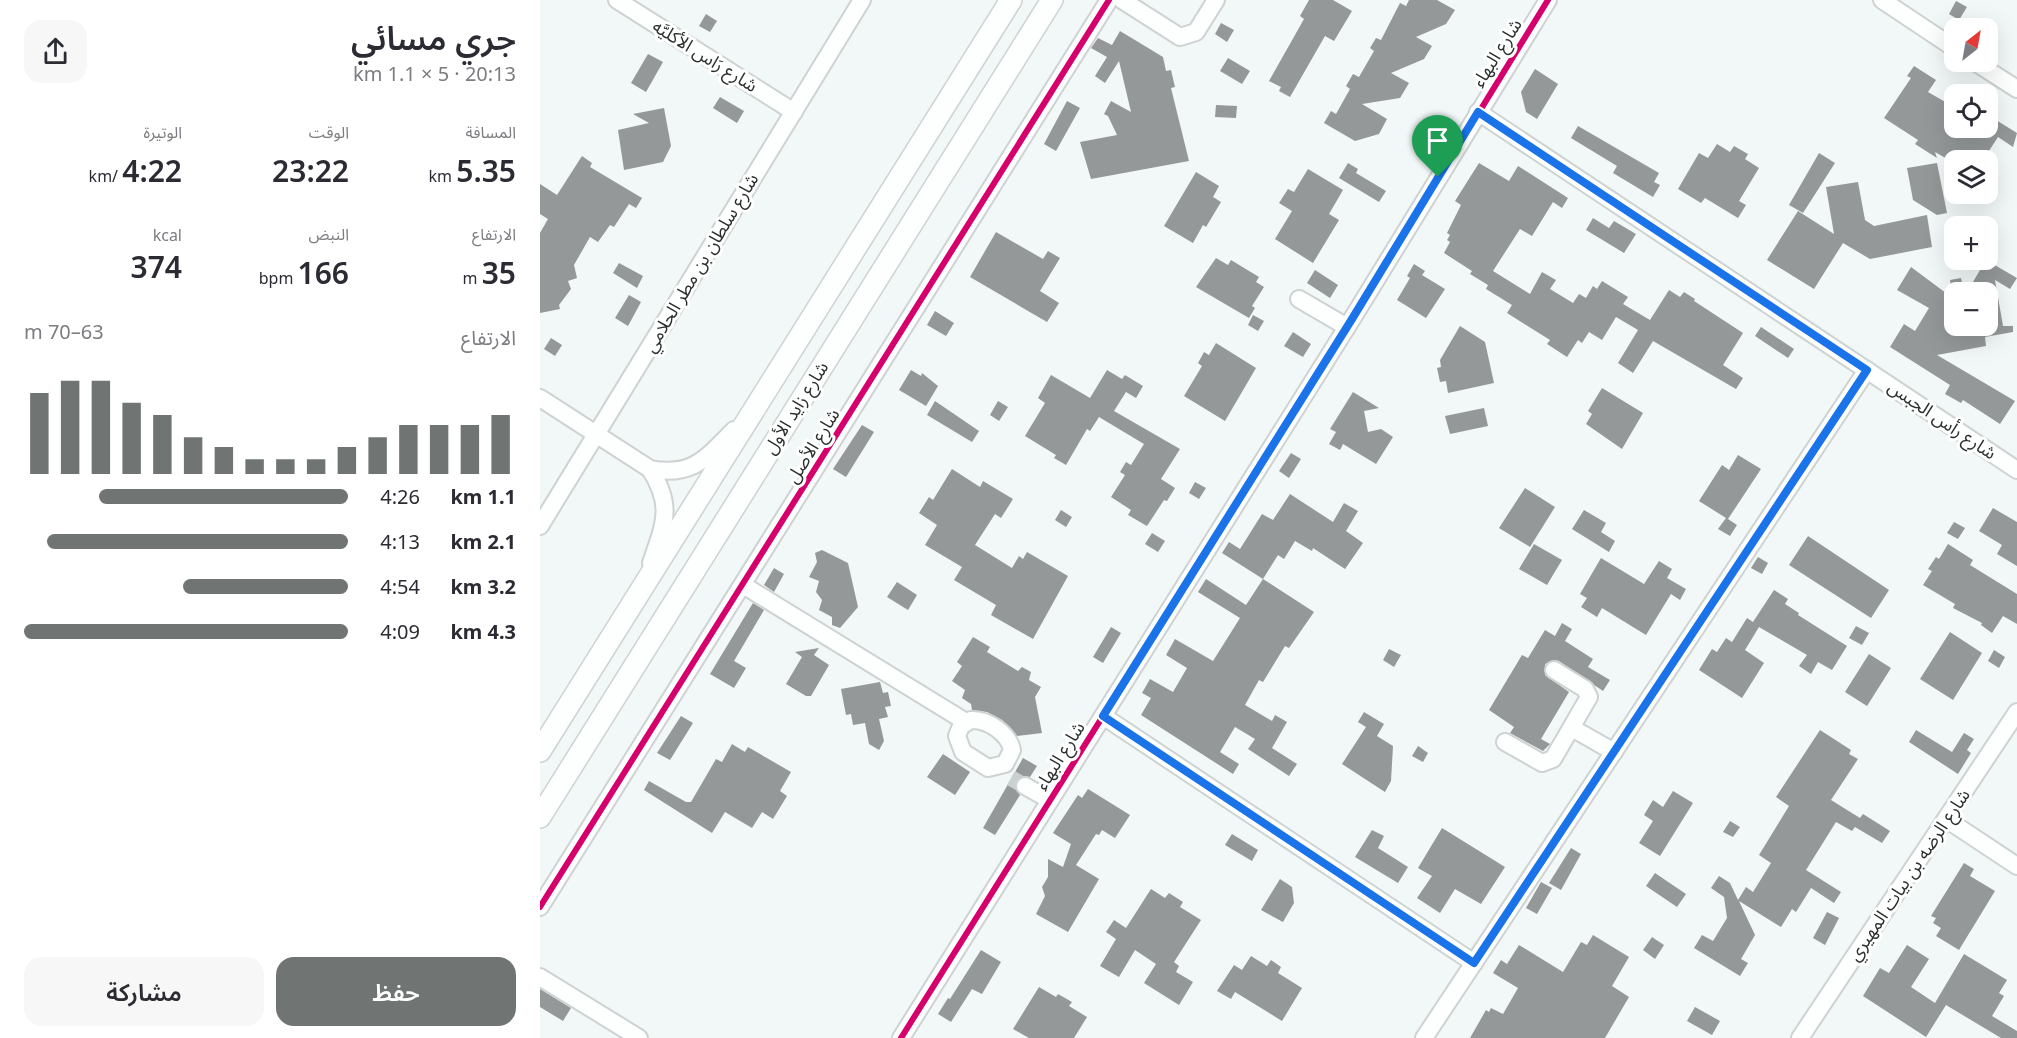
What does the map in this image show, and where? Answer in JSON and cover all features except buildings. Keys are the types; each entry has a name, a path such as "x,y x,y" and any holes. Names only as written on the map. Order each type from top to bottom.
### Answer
{"main road":[{"name":"شارع زايد الأول","path":"540,751 1011,0"},
{"name":"شارع زايد الأول","path":"540,817 1052,0"}],"street":[{"name":"شارع رَاس الأكليَّه","path":"617,0 794,112"},
{"name":"شارع سلطان بن مطر الحلامي","path":"540,526 862,0"},
{"name":"شارع الأصل","path":"540,907 1109,0"},
{"path":"1122,0 1180,37 1196,32 1216,0"},
{"name":"شارع البهاء","path":"901,1038 1347,327 1548,0"},
{"path":"1882,0 1944,41"},
{"path":"1991,72 2017,89"},
{"name":"شارع رأس الجبس","path":"1478,112 2017,470"},
{"path":"1299,299 1347,327"},
{"path":"1424,1038 1867,370"},
{"path":"540,398 650,469 663,491 666,514 644,586"},
{"path":"650,469 678,472 695,466 710,454 761,402"},
{"path":"743,585 966,722 983,721 1009,741 1012,750 1009,760 994,769"},
{"path":"1505,742 1538,761 1546,763 1553,759 1588,702 1588,692 1554,670"},
{"name":"شارع الرضه بن بيات المهيري","path":"1800,1038 2017,712"},
{"path":"1103,716 1474,963"},
{"path":"966,722 957,736 960,747 980,765 994,769 1050,800"},
{"path":"1572,728 1614,752"},
{"path":"1946,819 2017,866"},
{"path":"540,977 639,1038"}],"tunnel":[{"path":"1011,778 1025,786"}],"cycle path":[{"path":"540,907 1109,0"},
{"path":"901,1038 1352,319 1548,0"}],"route":[{"path":"1478,112 1867,370 1474,963 1103,716 1347,327 1438,177 1478,112"}]}
